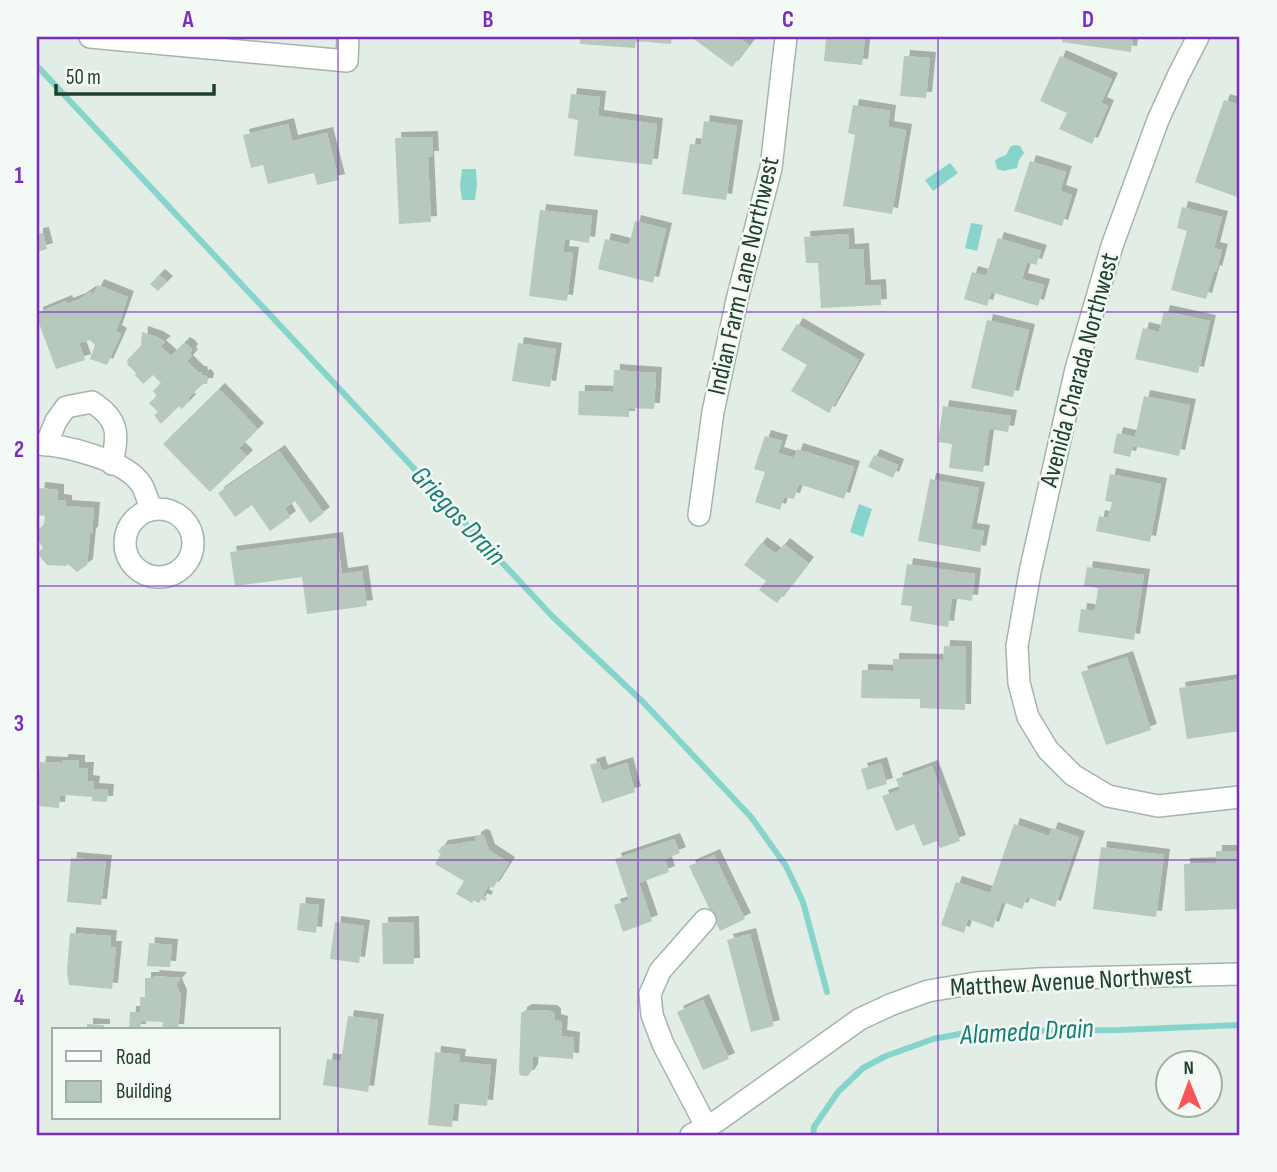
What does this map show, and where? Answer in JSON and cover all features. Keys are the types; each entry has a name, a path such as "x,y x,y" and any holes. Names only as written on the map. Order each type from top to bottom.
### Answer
{"street":[{"path":"90,37 347,61 348,37"},
{"name":"Indian Farm Lane Northwest","path":"699,515 713,411 737,300 771,168 786,37"},
{"name":"Avenida Charada Northwest","path":"1198,37 1158,120 1112,246 1076,369 1030,572 1017,646 1019,683 1028,717 1048,750 1073,775 1108,796 1158,806 1240,797"},
{"path":"112,464 117,437 114,422 104,410 92,402 66,408 41,444 64,447 127,470 141,484 151,510"},
{"path":"699,1131 652,1015 650,995 660,971 705,920"},
{"name":"Matthew Avenue Northwest","path":"699,1131 733,1110 860,1019 890,1004 928,991 976,983 1038,979 1240,974"}],"water":[{"path":"1011,146 1020,146 1024,153 1017,168 1003,171 997,169 995,161 1006,155"},
{"path":"950,163 958,173 933,191 925,180"},
{"path":"462,169 476,169 475,200 462,200"},
{"path":"971,223 983,225 977,251 965,248"},
{"path":"859,504 872,509 863,537 850,532"}],"building":[{"path":"580,37 672,37 671,44 636,41 635,48 580,44"},
{"path":"691,37 738,37 749,45 732,67"},
{"path":"826,37 865,37 862,65 824,61"},
{"path":"1063,37 1133,37 1131,52 1062,42"},
{"path":"904,56 930,58 926,98 900,96"},
{"path":"1060,56 1112,79 1101,103 1108,106 1092,144 1059,129 1067,113 1040,101"},
{"path":"571,94 600,97 598,116 657,124 652,165 574,156 578,120 568,118"},
{"path":"1224,100 1240,105 1240,198 1195,182"},
{"path":"853,105 890,111 888,127 906,130 892,214 843,206 855,135 848,133"},
{"path":"704,121 737,126 726,200 682,194 690,144 701,145"},
{"path":"288,124 292,141 327,133 339,180 317,185 314,173 268,184 263,165 251,168 243,135"},
{"path":"432,137 433,157 428,157 431,222 399,224 395,138"},
{"path":"1030,161 1066,172 1060,191 1072,195 1062,226 1014,211"},
{"path":"1182,207 1222,217 1214,248 1222,250 1206,299 1171,290 1187,231 1177,228"},
{"path":"540,210 592,216 589,243 565,239 563,252 573,253 567,301 529,296"},
{"path":"635,221 666,229 653,283 598,269 605,239 629,245"},
{"path":"43,233 47,249 37,252 37,234"},
{"path":"848,234 849,250 863,249 865,286 880,285 881,305 821,308 818,263 806,263 804,237"},
{"path":"998,238 1041,251 1036,265 1027,262 1022,279 1044,285 1038,306 991,292 987,306 964,299 972,272 986,276"},
{"path":"159,275 167,282 158,291 150,284"},
{"path":"98,285 128,297 116,331 121,334 107,365 90,359 95,345 90,340 79,343 85,360 56,369 37,313 66,301 67,304 80,299 90,292 94,294"},
{"path":"1164,311 1210,321 1198,373 1135,359 1143,328 1159,332"},
{"path":"987,320 1029,330 1013,397 971,388"},
{"path":"797,324 859,360 829,413 791,391 807,365 781,350"},
{"path":"142,332 165,342 160,346 171,356 184,343 189,346 192,355 187,361 208,379 207,384 203,384 188,398 190,400 182,409 179,406 161,424 154,415 158,412 149,403 157,396 153,391 161,383 153,375 143,384 128,365 127,360 141,346"},
{"path":"518,343 556,349 550,387 512,381"},
{"path":"614,370 656,373 654,409 629,408 629,417 578,415 579,391 613,392"},
{"path":"219,389 258,429 239,448 247,456 210,492 163,444"},
{"path":"1144,396 1190,405 1179,456 1133,446 1130,457 1113,453 1117,433 1135,437"},
{"path":"943,406 1011,416 1008,432 989,429 983,472 949,468 952,444 938,442"},
{"path":"765,436 782,441 778,453 794,458 797,449 854,467 844,499 799,484 794,499 784,497 780,510 755,502 765,472 754,469"},
{"path":"279,451 324,513 310,523 295,501 285,508 290,517 270,531 252,505 235,517 218,493"},
{"path":"874,455 898,465 893,478 868,467"},
{"path":"1110,474 1161,484 1150,542 1096,531 1099,516 1108,518 1112,502 1105,501"},
{"path":"930,479 979,488 971,529 984,531 980,552 918,541"},
{"path":"39,488 58,490 58,500 66,501 66,506 94,508 87,565 77,572 68,564 47,565 37,553 43,548 37,539 37,531 44,524 45,516 37,515"},
{"path":"337,538 342,574 362,571 367,606 307,614 302,577 235,586 230,552"},
{"path":"761,543 776,554 784,544 808,563 777,603 759,590 766,581 744,565"},
{"path":"907,564 975,574 972,601 952,598 948,627 910,621 912,606 901,605"},
{"path":"1087,567 1144,575 1134,640 1078,632 1081,609 1095,611 1098,588 1084,586"},
{"path":"944,646 966,647 965,710 920,708 920,699 861,698 862,670 893,671 893,659 943,660"},
{"path":"1127,657 1151,730 1106,745 1081,672"},
{"path":"1240,679 1240,731 1187,739 1179,688"},
{"path":"62,760 79,761 79,768 88,768 87,781 94,782 93,789 108,790 107,802 92,801 92,797 65,795 60,796 59,808 37,806 40,762 62,763"},
{"path":"599,762 602,771 627,763 635,792 602,803 590,765"},
{"path":"881,763 887,784 867,790 861,769"},
{"path":"932,766 960,841 940,848 937,841 923,846 914,824 896,831 882,796 900,790 896,779"},
{"path":"1014,824 1049,836 1052,828 1079,837 1055,907 1027,897 1022,909 1002,902 993,928 968,919 964,933 941,925 956,882 990,893"},
{"path":"480,835 484,836 489,850 509,863 493,888 489,885 483,895 487,898 485,901 481,899 478,903 474,900 472,903 456,894 464,881 435,864 442,846 475,841"},
{"path":"674,839 680,853 665,859 669,872 639,883 652,921 623,932 614,905 629,900 615,859"},
{"path":"1101,847 1164,855 1156,917 1093,909"},
{"path":"1216,851 1240,851 1240,909 1185,911 1184,864 1216,863"},
{"path":"714,855 745,919 720,931 689,866"},
{"path":"71,858 106,861 101,905 67,902"},
{"path":"300,903 319,905 316,933 297,930"},
{"path":"335,922 364,926 359,963 330,959"},
{"path":"413,922 414,964 383,964 382,923"},
{"path":"70,933 111,936 110,947 116,947 112,989 69,985 67,972"},
{"path":"750,934 774,1026 751,1032 727,940"},
{"path":"149,943 172,945 170,967 147,966"},
{"path":"153,976 181,978 176,984 181,996 178,1028 162,1028 163,1022 141,1021 140,1028 129,1028 130,1012 140,1012 140,997 145,997 145,978 154,978"},
{"path":"703,1000 729,1059 703,1070 677,1012"},
{"path":"526,1010 551,1011 555,1014 555,1020 562,1022 561,1036 574,1038 573,1059 533,1056 532,1070 528,1076 520,1075 521,1013"},
{"path":"348,1016 378,1020 368,1092 323,1085 327,1059 341,1061"},
{"path":"87,1024 104,1025 104,1028 87,1028"},
{"path":"435,1052 460,1055 459,1062 491,1065 487,1106 454,1103 452,1127 428,1125"}],"waterway":[{"name":"Griegos Drain","path":"39,68 553,617 644,703 751,817 786,866 803,902 827,992"},
{"name":"Alameda Drain","path":"813,1135 814,1127 838,1092 863,1068 886,1056 933,1039 976,1031 1120,1030 1240,1025"}]}
